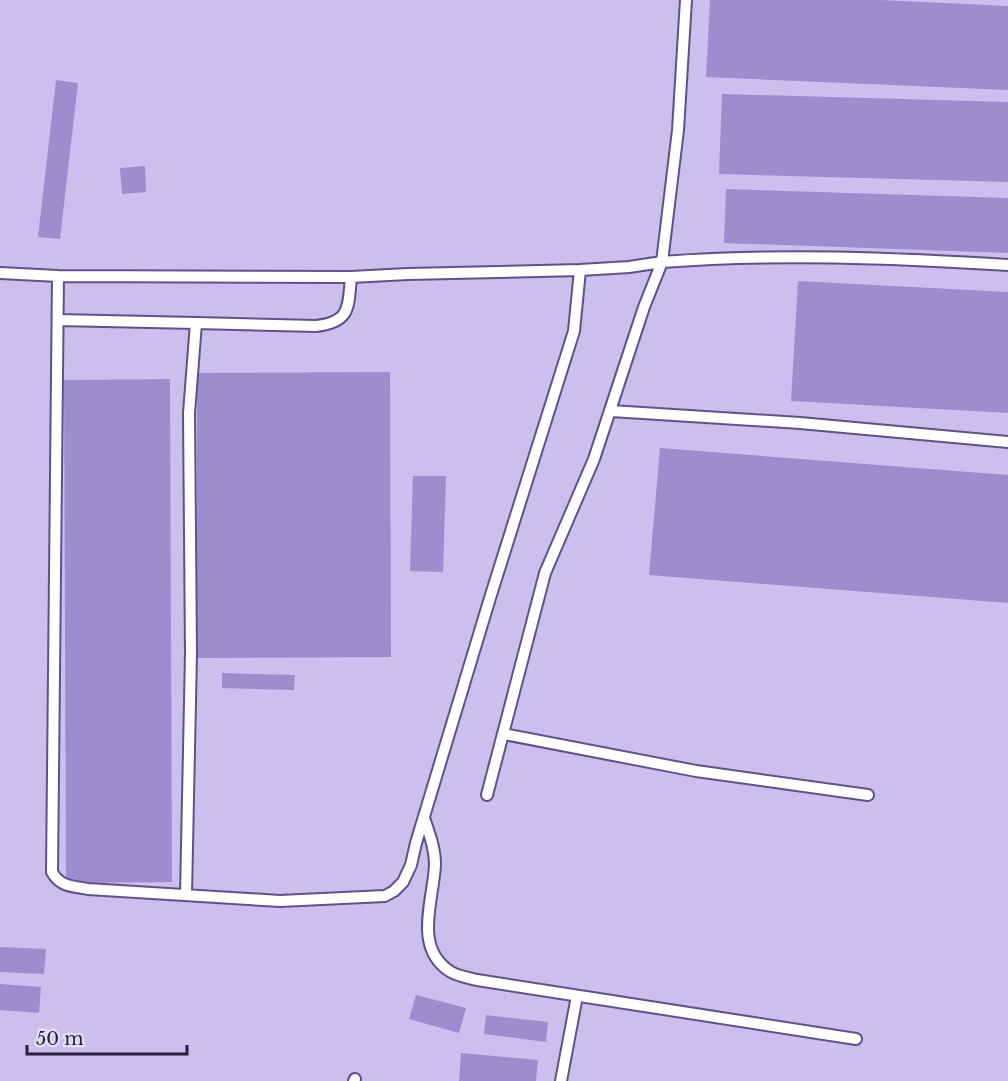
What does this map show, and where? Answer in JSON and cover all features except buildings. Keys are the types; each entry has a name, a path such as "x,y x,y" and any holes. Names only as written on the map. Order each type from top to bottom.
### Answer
{"lane":[{"path":"487,795 545,573 594,459 644,307 662,262 678,130 686,0"},
{"path":"0,273 58,276 351,277 408,273 580,270 629,267 702,258 882,258 1008,265"},
{"path":"58,276 52,872 56,880 64,885 88,889 280,901 385,896 403,882 411,865 490,598 574,331 580,270"},
{"path":"58,320 316,326 330,324 345,315 349,304 351,277"},
{"path":"186,895 190,653 189,413 196,323"},
{"path":"610,411 800,423 1008,442"},
{"path":"504,734 696,771 868,795"},
{"path":"424,818 433,844 435,861 427,931 430,948 436,958 452,972 477,980 856,1039"},
{"path":"561,1081 578,996"}],"shaded area":[{"path":"0,0 1008,0 1008,1081 0,1081"}]}
